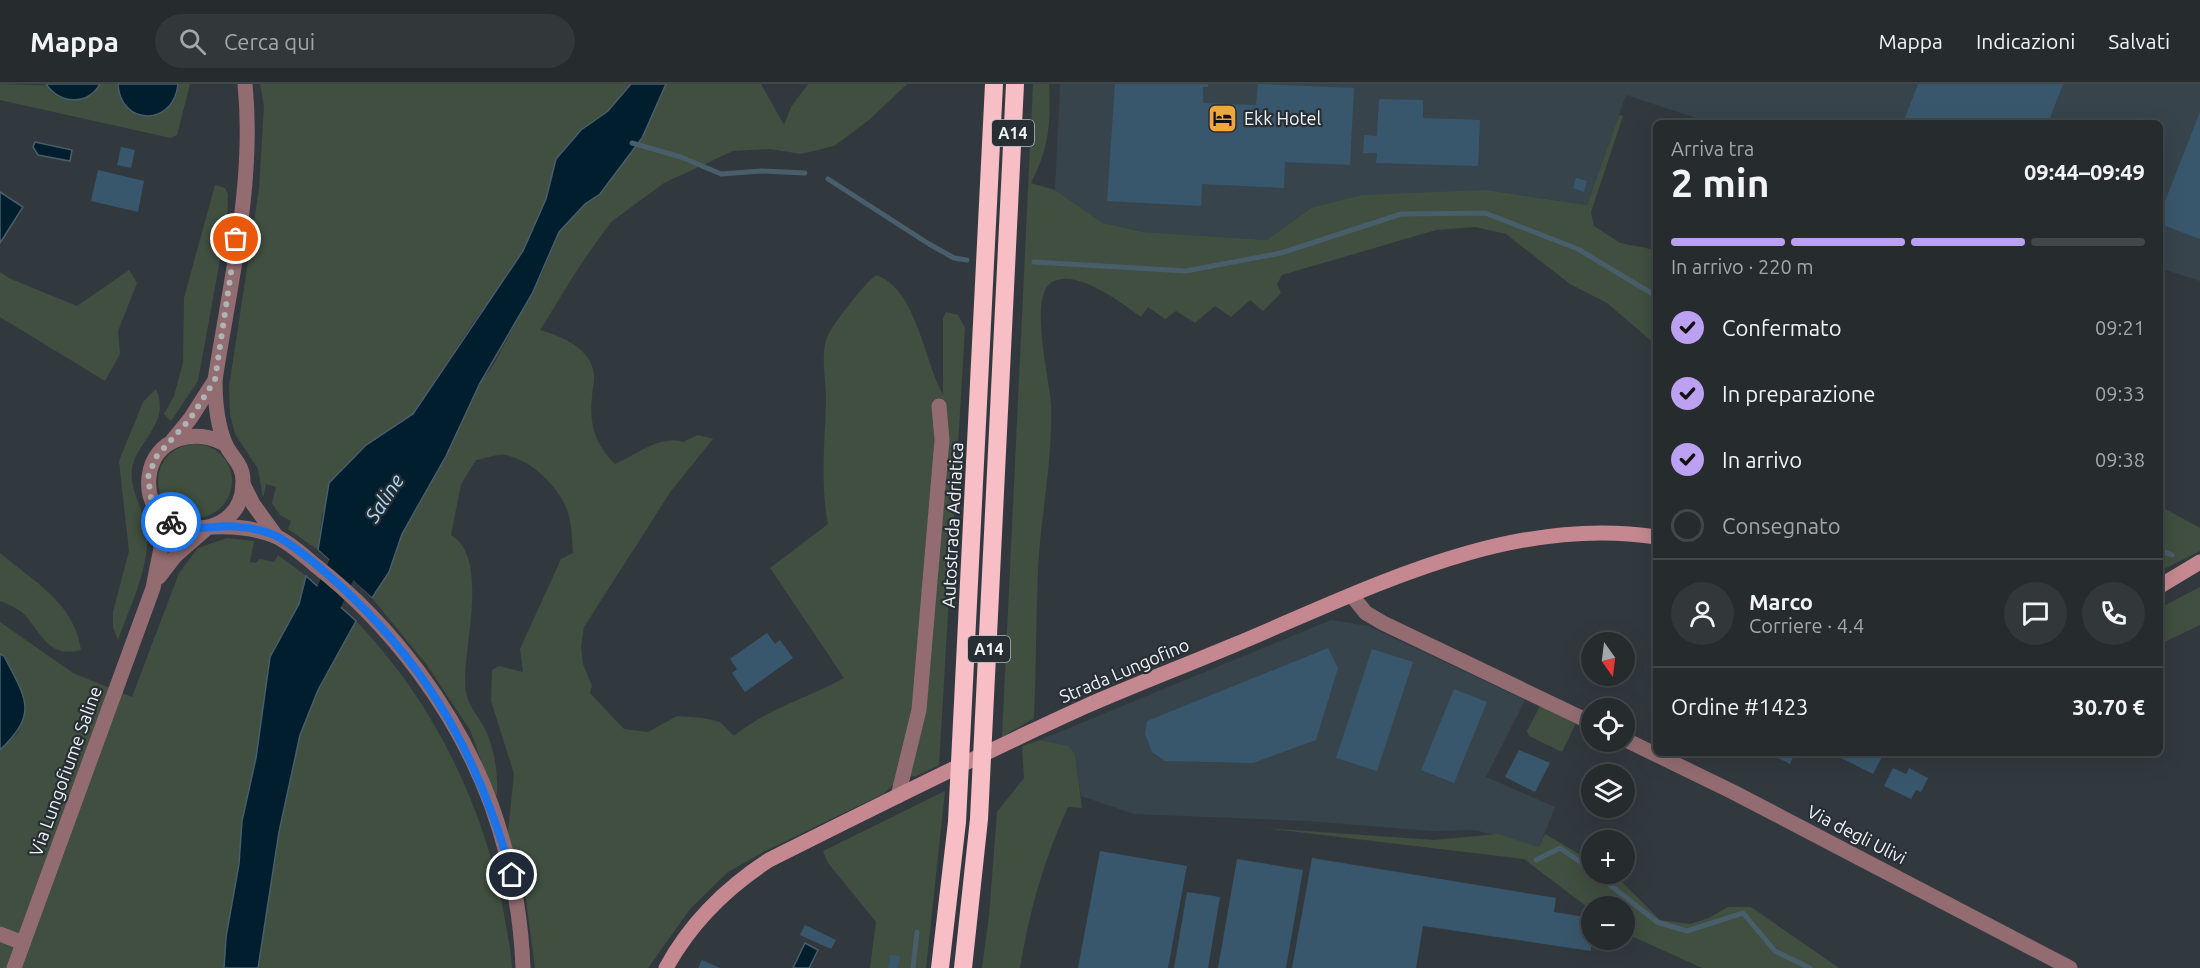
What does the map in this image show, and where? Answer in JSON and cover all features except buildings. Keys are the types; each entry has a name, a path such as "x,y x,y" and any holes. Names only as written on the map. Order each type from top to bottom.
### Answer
{"highway":[{"name":"Autostrada Adriatica","path":"940,968 957,822 994,84"},
{"name":"A14","path":"963,968 979,819 1016,84"}],"main road":[{"name":"Strada Lungofino","path":"666,968 693,927 724,893 745,875 769,860 1085,707 1352,596 1433,565 1509,543 1577,534 1653,537"},
{"path":"2163,584 2200,562"}],"street":[{"path":"245,84 248,116 244,178 215,380 218,413 225,445 239,462 243,484 269,530 327,575 380,625 414,668 459,736 490,803 510,867 522,935 523,968"},
{"path":"215,380 190,419 156,457 148,477 151,498 165,519 192,530 209,528 269,530"},
{"path":"898,796 919,710 942,440 939,406"},
{"path":"171,442 186,436 203,436 225,445"},
{"path":"209,528 222,522 237,505 243,484"},
{"name":"Via Lungofiume Saline","path":"14,968 153,588 160,548 156,508"},
{"name":"Via Lungofiume Saline","path":"153,588 176,555 209,528"},
{"path":"1352,596 1366,613 1383,623 1581,718"},
{"name":"Via degli Ulivi","path":"1635,744 1653,753"},
{"name":"Via degli Ulivi","path":"1659,756 1733,792 2070,968"},
{"path":"0,934 23,943"}],"shaded area":[{"path":"1060,84 2200,84 2200,281 2163,269 2163,120 1703,120 1626,95 1587,205 1486,190 1311,208 1267,240 1143,232 1103,223 1055,190"},
{"path":"1331,620 1368,626 1525,700 1486,777 1555,807 1539,847 1475,830 1431,831 1308,821 1134,814 1081,796 1075,754 1069,746 1040,740"}],"green space":[{"path":"0,84 98,87 100,84 118,84 122,102 138,114 177,94 178,84 190,84 177,135 171,138 0,100"},
{"path":"260,84 631,84 608,111 581,130 556,159 546,199 523,251 507,278 474,321 413,414 366,445 322,514 318,550 288,529 291,521 280,515 272,503 276,487 266,484 263,498 258,469 235,434 230,414 229,387 259,189 264,106"},
{"path":"666,84 761,84 784,125 791,107 808,84 907,84 869,120 834,146 801,154 770,149 733,151 664,183 611,222 581,264 540,330 574,344 592,365 593,425 598,442 615,464 657,443 683,442 698,435 713,439 671,491 584,627 581,647 583,664 592,686 590,693 624,729 648,732 677,716 720,722 734,736 760,718 844,678 770,568 828,524 824,477 826,340 848,306 876,275 890,283 910,310 943,394 943,319 946,312 958,315 965,328 939,765 916,776 901,778 883,794 767,850 728,872 690,909 648,968 535,968 526,900 508,832 514,774 491,701 492,670 499,666 523,672 520,649 561,559 573,553 571,525 566,506 544,477 525,462 514,457 497,455 476,460 461,484 451,535 463,547 470,565 472,586 465,676 466,693 490,741 495,764 497,796 493,793 470,730 427,665 372,598 389,572 402,534 446,456 480,383 494,364 542,274 559,232 585,204 600,194 642,138"},
{"path":"1033,84 1049,84 1050,111 1045,147 1031,183 1055,190 1103,223 1143,232 1267,240 1311,208 1362,195 1486,190 1587,205 1619,115 1623,116 1591,212 1594,226 1620,243 1653,249 1653,342 1607,303 1570,284 1506,234 1475,227 1436,230 1282,275 1277,284 1281,293 1263,311 1250,300 1231,317 1215,306 1195,323 1176,311 1165,319 1148,307 1141,317 1111,296 1086,283 1062,279 1052,282 1045,290 1041,320 1051,405 1051,425 1038,568 1034,718 1002,737"},
{"path":"215,185 225,188 228,194 227,221 198,381 171,421 164,414 174,396 183,363 184,298"},
{"path":"129,270 137,283 118,331 120,354 105,381 0,317 0,272 11,279 77,306"},
{"path":"156,389 160,410 158,419 138,452 132,470 134,488 147,533 145,561 138,588 118,640 113,627 113,612 129,551 119,461 143,402"},
{"path":"195,444 209,447 221,455 229,467 232,481 229,495 221,507 209,515 195,518 181,515 169,507 161,495 158,481 161,467 169,455 181,447"},
{"path":"2163,508 2200,528 2200,551 2163,570"},
{"path":"227,538 254,541 250,562 256,563 260,559 274,562 278,555 306,576 299,604 270,657 256,758 242,821 239,864 226,937 224,968 0,968 0,750 19,732 4,657 0,654 0,622 73,673 132,697 179,573 198,548"},
{"path":"0,553 51,594 70,619 77,633 81,650 70,652 54,648 42,638 24,614 0,602"},
{"path":"2200,587 2200,625 2163,643 2163,606"},
{"path":"356,621 409,685 431,720 469,794 495,873 512,968 258,968 279,832 300,735 318,690"},
{"path":"1540,706 1576,723 1562,752 1529,736 1527,731"},
{"path":"1040,740 1069,746 1075,754 1082,808 1068,807 1052,846 1033,906 1020,968 982,968 989,916 997,812 1024,778 1022,746"},
{"path":"945,791 926,968 870,968 876,922 828,863 823,851"},
{"path":"1263,828 1434,840 1498,834 1539,847 1545,834 1581,855 1581,884 1624,884 1660,920 1690,924 1709,918 1728,907 1751,907 1839,968 1702,968 1635,938 1635,896 1581,896 1581,902 1524,859"}],"water":[{"path":"46,84 100,84 88,96 73,100 59,96"},
{"path":"118,84 178,84 174,98 167,108 158,114 147,116 137,114 128,108 121,98"},
{"path":"631,84 666,84 642,138 600,194 585,204 559,232 532,294 480,383 446,456 402,534 389,572 372,598 318,550 329,483 366,445 413,414 523,251 546,199 556,159 581,130 608,111"},
{"path":"35,142 72,150 70,161 38,155 33,147"},
{"path":"0,192 23,207 0,243"},
{"path":"306,576 356,621 318,690 300,735 279,832 258,968 224,968 226,937 239,864 242,821 256,758 270,657 299,604"},
{"path":"0,654 4,656 18,684 25,705 20,726 0,750"},
{"path":"805,943 818,950 809,968 793,968"}],"pier":[{"path":"315,548 374,600 370,600 316,553"}],"waterway":[{"path":"632,143 681,157 721,174 761,171 805,173"},
{"path":"828,179 929,244 954,258 967,260"},
{"path":"1034,262 1186,271 1281,253 1401,214 1485,213 1578,249 1653,294"},
{"name":"Saline","path":"313,632 351,549 361,535"},
{"path":"2163,551 2172,555"},
{"path":"1536,860 1560,848 1581,862"},
{"path":"1609,884 1657,922 1687,931 1743,913 1775,951 1810,968"},
{"path":"913,968 917,932"}],"way so far":[{"path":"171,522 165,519 156,508 151,498 148,477 156,457 190,419 215,380 236,239"}],"place":[{"name":"Ekk Hotel","path":"1223,118"}],"route":[{"path":"171,522 192,530 225,526 276,536 320,569 380,625 430,690 459,736 490,803 512,875"}]}
